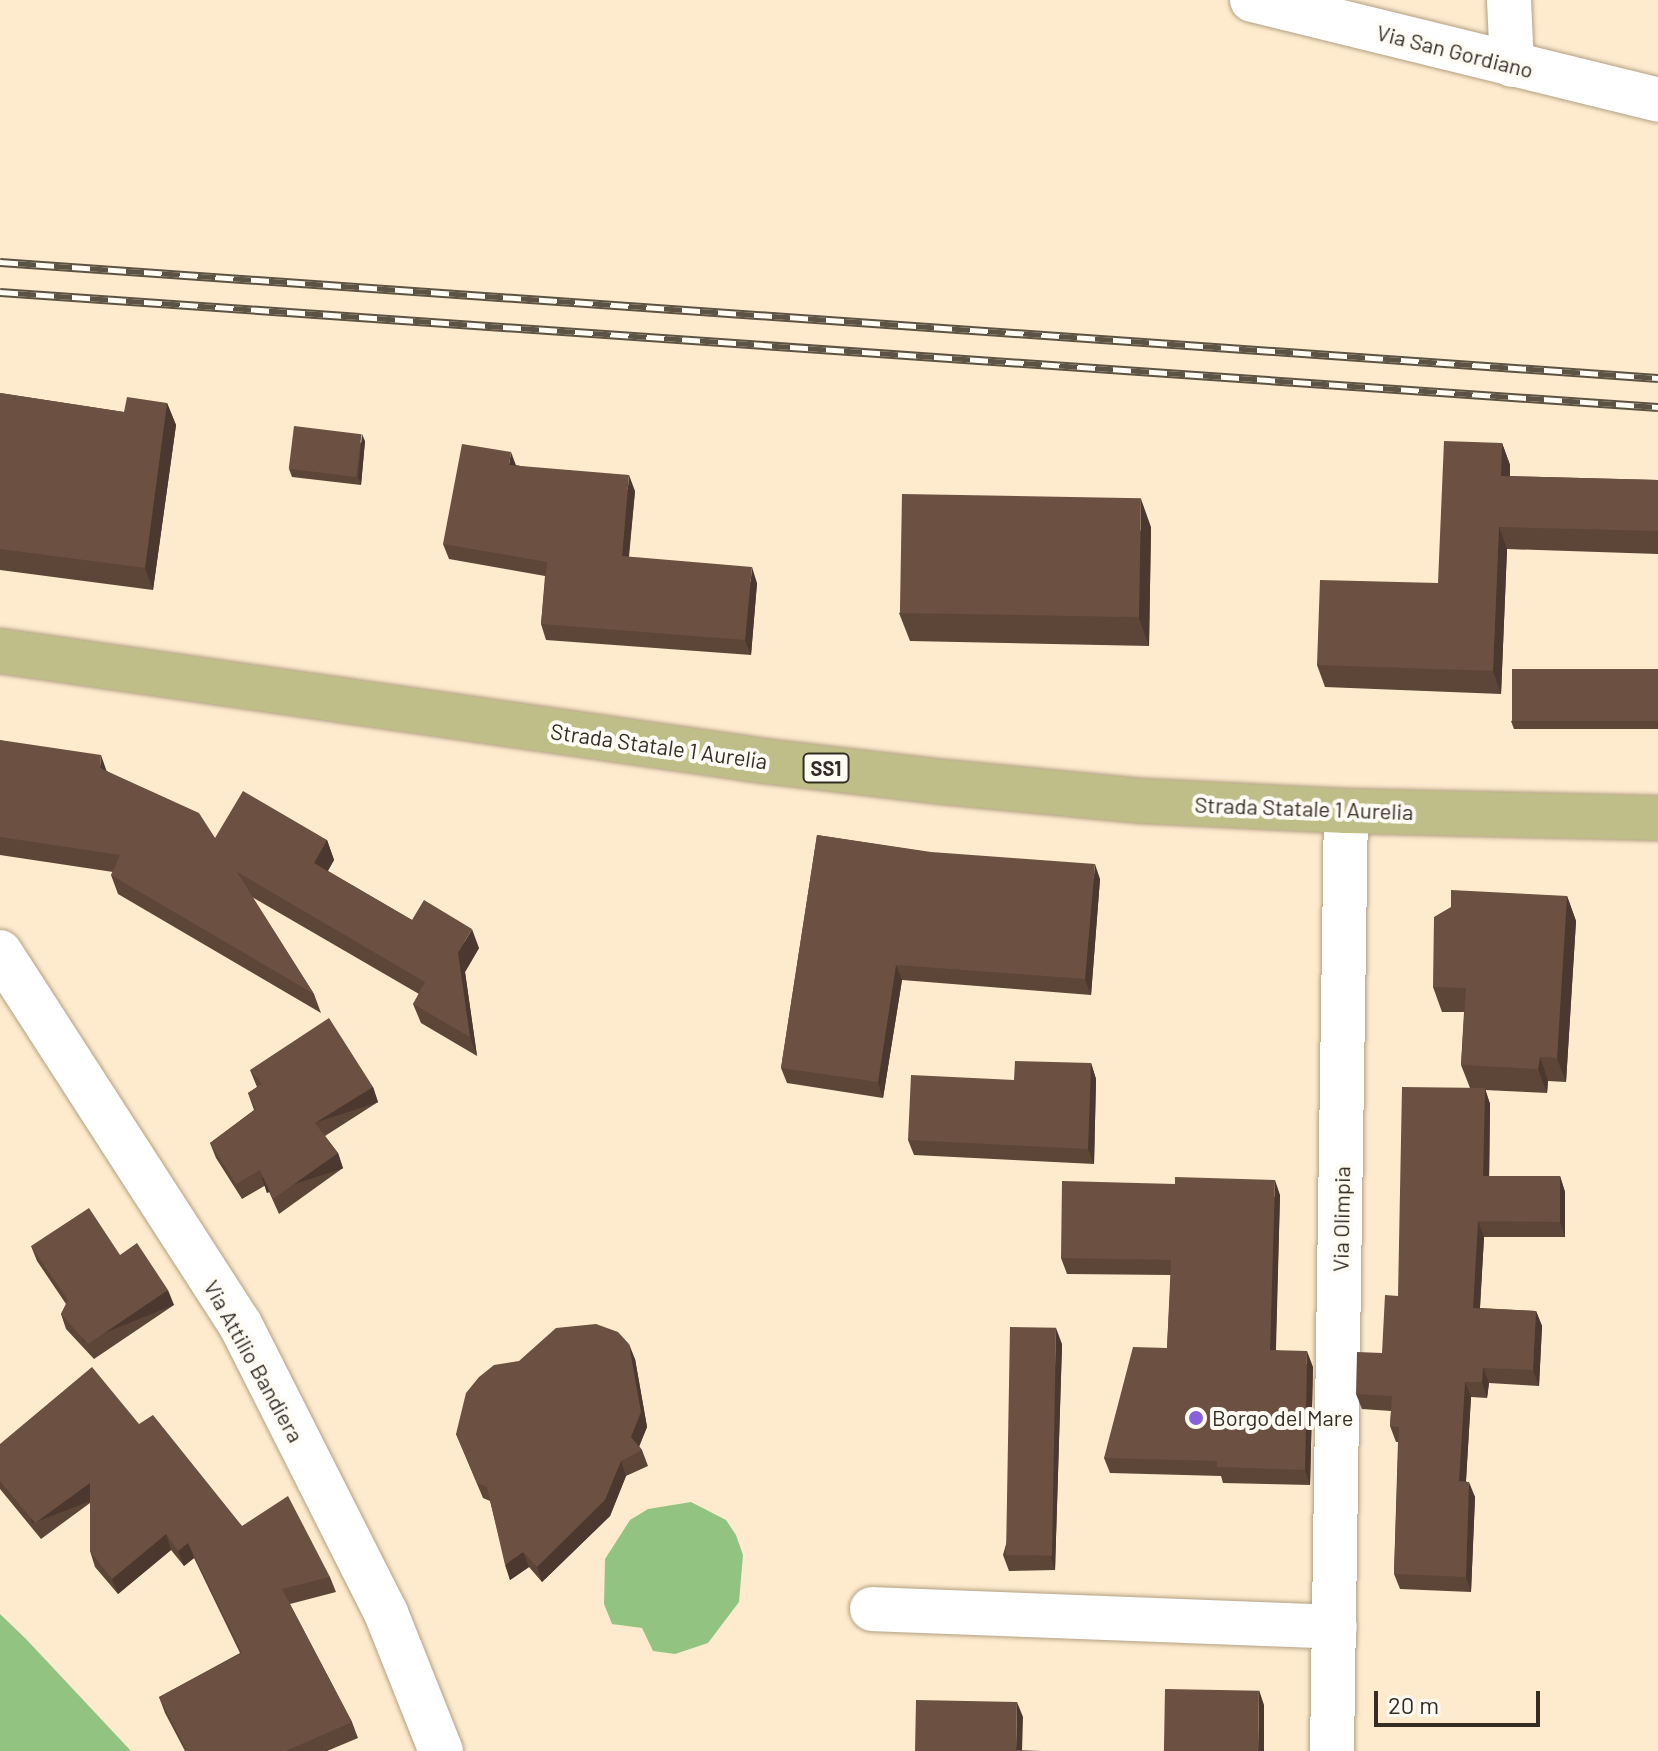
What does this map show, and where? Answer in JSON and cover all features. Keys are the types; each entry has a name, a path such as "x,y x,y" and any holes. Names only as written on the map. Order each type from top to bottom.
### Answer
{"main road":[{"name":"Strada Statale 1 Aurelia","path":"0,651 764,761 1143,801 1346,811 1658,818"}],"street":[{"name":"Via San Gordiano","path":"1252,0 1658,100"},
{"path":"1509,0 1512,65"},
{"name":"Via Olimpia","path":"1332,1751 1346,811"},
{"name":"Via Attilio Bandiera","path":"0,952 240,1324 386,1613 441,1751"},
{"path":"872,1609 1335,1627"}],"shaded area":[{"path":"691,1502 726,1520 736,1535 743,1555 739,1602 708,1643 675,1654 653,1651 642,1628 612,1624 604,1604 605,1559 630,1520 648,1509"},
{"path":"0,1614 26,1639 131,1751 0,1751"}],"building":[{"path":"0,393 124,412 127,397 167,403 145,568 0,549"},
{"path":"294,426 361,434 356,477 289,469"},
{"path":"1444,441 1502,443 1501,476 1658,480 1658,531 1499,527 1493,671 1317,665 1320,580 1438,583"},
{"path":"462,444 511,452 509,465 629,475 622,556 752,567 745,640 541,624 547,562 443,544"},
{"path":"902,494 1141,498 1139,617 900,613"},
{"path":"1512,669 1658,669 1658,721 1512,721"},
{"path":"0,740 101,755 100,768 199,813 215,838 243,791 327,840 314,863 412,920 424,900 472,929 458,953 470,1037 413,1004 425,982 237,872 314,994 111,875 120,855 0,837"},
{"path":"817,835 931,852 1095,864 1085,979 896,965 878,1082 781,1068"},
{"path":"1451,890 1567,896 1557,1058 1540,1057 1538,1069 1461,1065 1466,988 1433,987 1434,917 1451,907"},
{"path":"329,1018 373,1087 315,1123 338,1153 273,1199 260,1170 236,1184 210,1143 256,1109 248,1093 262,1084 250,1070"},
{"path":"1015,1061 1091,1063 1088,1149 908,1140 911,1075 1014,1080"},
{"path":"1402,1087 1485,1088 1483,1176 1560,1176 1560,1222 1478,1221 1473,1308 1536,1311 1533,1370 1483,1368 1482,1382 1465,1382 1459,1481 1469,1482 1466,1577 1394,1574 1399,1427 1390,1426 1392,1396 1356,1394 1357,1352 1382,1353 1385,1295 1398,1296"},
{"path":"1175,1177 1275,1180 1270,1350 1307,1351 1305,1470 1217,1467 1217,1461 1104,1458 1133,1347 1167,1348 1171,1260 1061,1258 1062,1181 1175,1184"},
{"path":"89,1208 120,1255 137,1243 168,1290 88,1344 61,1314 68,1300 31,1246"},
{"path":"596,1324 618,1332 629,1344 641,1412 631,1437 642,1450 621,1461 605,1500 537,1567 523,1552 505,1565 487,1487 477,1483 456,1434 466,1393 494,1365 519,1361 556,1328"},
{"path":"1010,1327 1056,1328 1052,1556 1006,1555"},
{"path":"92,1367 139,1424 153,1415 242,1526 288,1496 330,1577 282,1589 352,1722 286,1751 187,1751 159,1697 242,1653 188,1543 178,1551 166,1534 112,1579 90,1551 90,1483 35,1523 0,1481 0,1444"},
{"path":"1165,1689 1259,1691 1258,1751 1164,1751"},
{"path":"916,1700 1017,1702 1016,1750 1042,1751 915,1751"}],"railway":[{"path":"0,262 1658,378"},
{"path":"0,292 1658,407"}],"place":[{"name":"Borgo del Mare","path":"1196,1418"}]}
